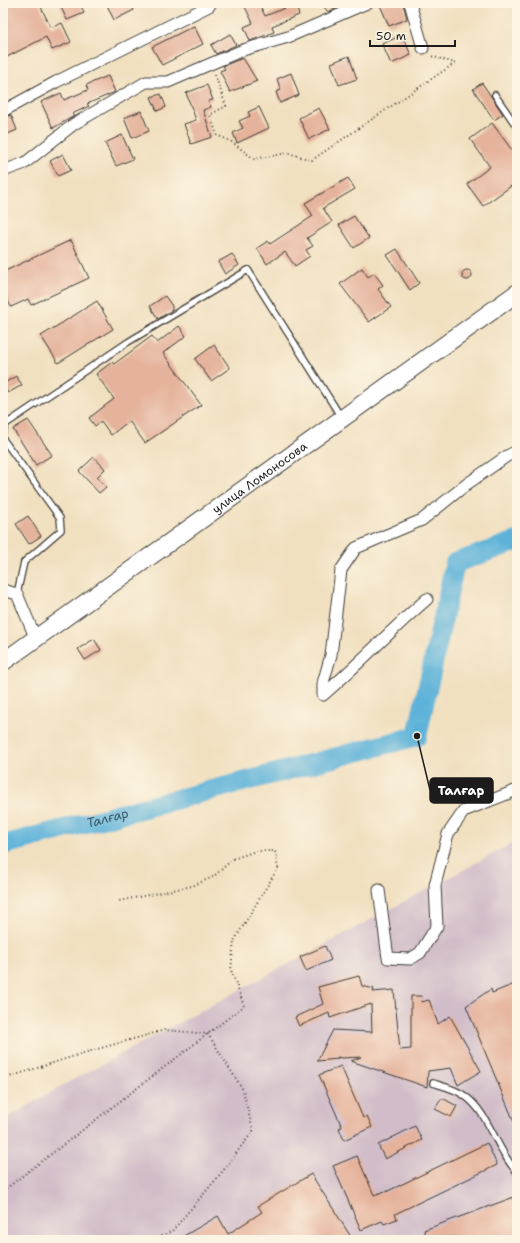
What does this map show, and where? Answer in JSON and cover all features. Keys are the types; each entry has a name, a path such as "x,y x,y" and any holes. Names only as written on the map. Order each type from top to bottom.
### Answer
{"main road":[{"name":"улица Ломоносова","path":"3,662 517,293"}],"street":[{"path":"3,111 56,82 192,15 209,6 211,3"},
{"path":"3,171 25,163 74,124 146,82 168,82 243,50 288,36 367,3"},
{"path":"410,3 423,48"},
{"path":"427,599 398,624 364,659 323,695 323,682 331,655 341,570 356,548 422,520 467,484 517,450"},
{"path":"3,590 17,594 36,639"},
{"path":"379,890 388,958 410,959 420,953 437,926 435,885 448,834 464,811 517,790"}],"lane":[{"path":"495,95 517,127"},
{"path":"3,432 6,424 128,342 248,270 342,419"},
{"path":"3,439 60,518 61,530 24,562 17,594"},
{"path":"433,1083 463,1095 475,1105 509,1163 517,1172"}],"path":[{"path":"211,64 226,106 210,115 217,135 232,142 254,159 288,153 312,160 455,63 433,57 423,48"},
{"path":"3,1191 244,1006 231,970 234,941 278,868 275,851 256,851 234,859 213,877 192,886 119,901"},
{"path":"3,1079 87,1052 165,1030 208,1034"},
{"path":"153,1240 172,1231 219,1176 253,1131 243,1090 208,1034"}],"shaded area":[{"path":"517,841 517,1240 3,1240 3,1121 56,1089"}],"building":[{"path":"3,3 39,3 51,28 62,23 71,42 52,50 46,37 3,59"},
{"path":"59,3 80,3 84,13 67,20"},
{"path":"106,3 130,3 134,10 114,20"},
{"path":"243,3 259,3 265,16 285,8 283,3 295,3 299,15 272,26 274,32 250,41 244,27 253,23"},
{"path":"321,3 349,3 328,12"},
{"path":"386,3 403,3 407,19 389,26 380,5"},
{"path":"194,26 203,44 162,65 152,47"},
{"path":"230,34 236,45 216,54 211,45"},
{"path":"402,35 411,55 391,64 382,44"},
{"path":"349,56 357,79 339,85 331,63"},
{"path":"243,58 257,81 230,92 220,71 225,69 223,66"},
{"path":"291,73 299,95 280,103 276,92 281,90 277,79"},
{"path":"108,76 115,92 87,104 89,106 72,114 74,116 53,128 41,102 61,93 64,100 88,90 86,85"},
{"path":"482,83 503,114 494,120 473,89"},
{"path":"207,85 213,100 208,101 211,107 203,110 212,137 191,144 184,124 196,120 186,93"},
{"path":"161,94 166,107 157,111 151,97"},
{"path":"259,107 269,128 237,143 233,133 243,128 239,121 250,116 248,112"},
{"path":"319,108 330,129 309,139 299,118"},
{"path":"141,111 149,131 132,138 124,118"},
{"path":"11,115 17,130 3,136 3,118"},
{"path":"492,123 517,157 517,182 483,206 467,184 490,167 470,139"},
{"path":"122,135 133,159 116,166 105,143"},
{"path":"63,154 71,170 58,176 50,161"},
{"path":"348,178 355,189 323,208 332,222 307,238 313,246 306,250 310,256 295,266 285,252 267,264 257,248 268,241 270,244 313,216 305,203"},
{"path":"354,216 369,238 354,248 339,225"},
{"path":"71,240 89,278 31,305 28,299 11,307 6,296 3,298 3,272"},
{"path":"397,249 419,283 410,290 387,255"},
{"path":"232,254 239,265 225,274 218,262"},
{"path":"362,268 368,277 374,273 383,285 378,289 391,307 369,322 340,284"},
{"path":"465,270 469,270 471,271 471,279 465,280 462,277 462,273"},
{"path":"165,296 172,306 172,310 158,319 150,306"},
{"path":"97,301 113,329 58,363 41,336"},
{"path":"179,326 186,336 163,353 201,405 145,443 129,421 111,435 101,421 95,426 89,418 114,399 96,374 112,362 114,364 152,336 157,343"},
{"path":"214,345 230,368 211,381 195,359"},
{"path":"16,376 22,385 8,393 3,384"},
{"path":"28,420 52,455 36,465 13,429"},
{"path":"94,457 105,469 97,477 106,487 99,493 79,471"},
{"path":"28,516 41,536 29,544 16,524"},
{"path":"94,639 101,650 85,660 78,649"},
{"path":"325,946 331,960 306,971 300,957"},
{"path":"359,976 362,986 374,989 373,992 394,990 400,1050 411,1049 411,996 422,996 421,1002 429,1000 438,1024 450,1016 481,1071 458,1085 451,1068 428,1071 427,1087 351,1061 361,1057 337,1057 338,1059 317,1061 333,1030 372,1032 371,1004 330,1018 329,1013 299,1026 295,1017 323,1004 318,987"},
{"path":"517,983 517,1129 466,1006 491,989 492,993"},
{"path":"341,1066 363,1118 367,1116 372,1127 344,1140 339,1128 342,1127 319,1075"},
{"path":"441,1099 444,1099 457,1106 451,1117 435,1109"},
{"path":"415,1126 422,1140 385,1159 378,1145"},
{"path":"487,1143 497,1165 395,1214 397,1219 384,1224 382,1221 361,1230 333,1166 357,1156 374,1195 385,1191 386,1192"},
{"path":"311,1174 353,1240 177,1240 218,1216 228,1234 262,1212 258,1206"},
{"path":"517,1196 517,1240 427,1240 424,1230"}],"waterway":[{"name":"Талғар","path":"3,845 417,736 455,563 517,541"}],"place":[{"name":"Талғар","path":"417,736"}]}
